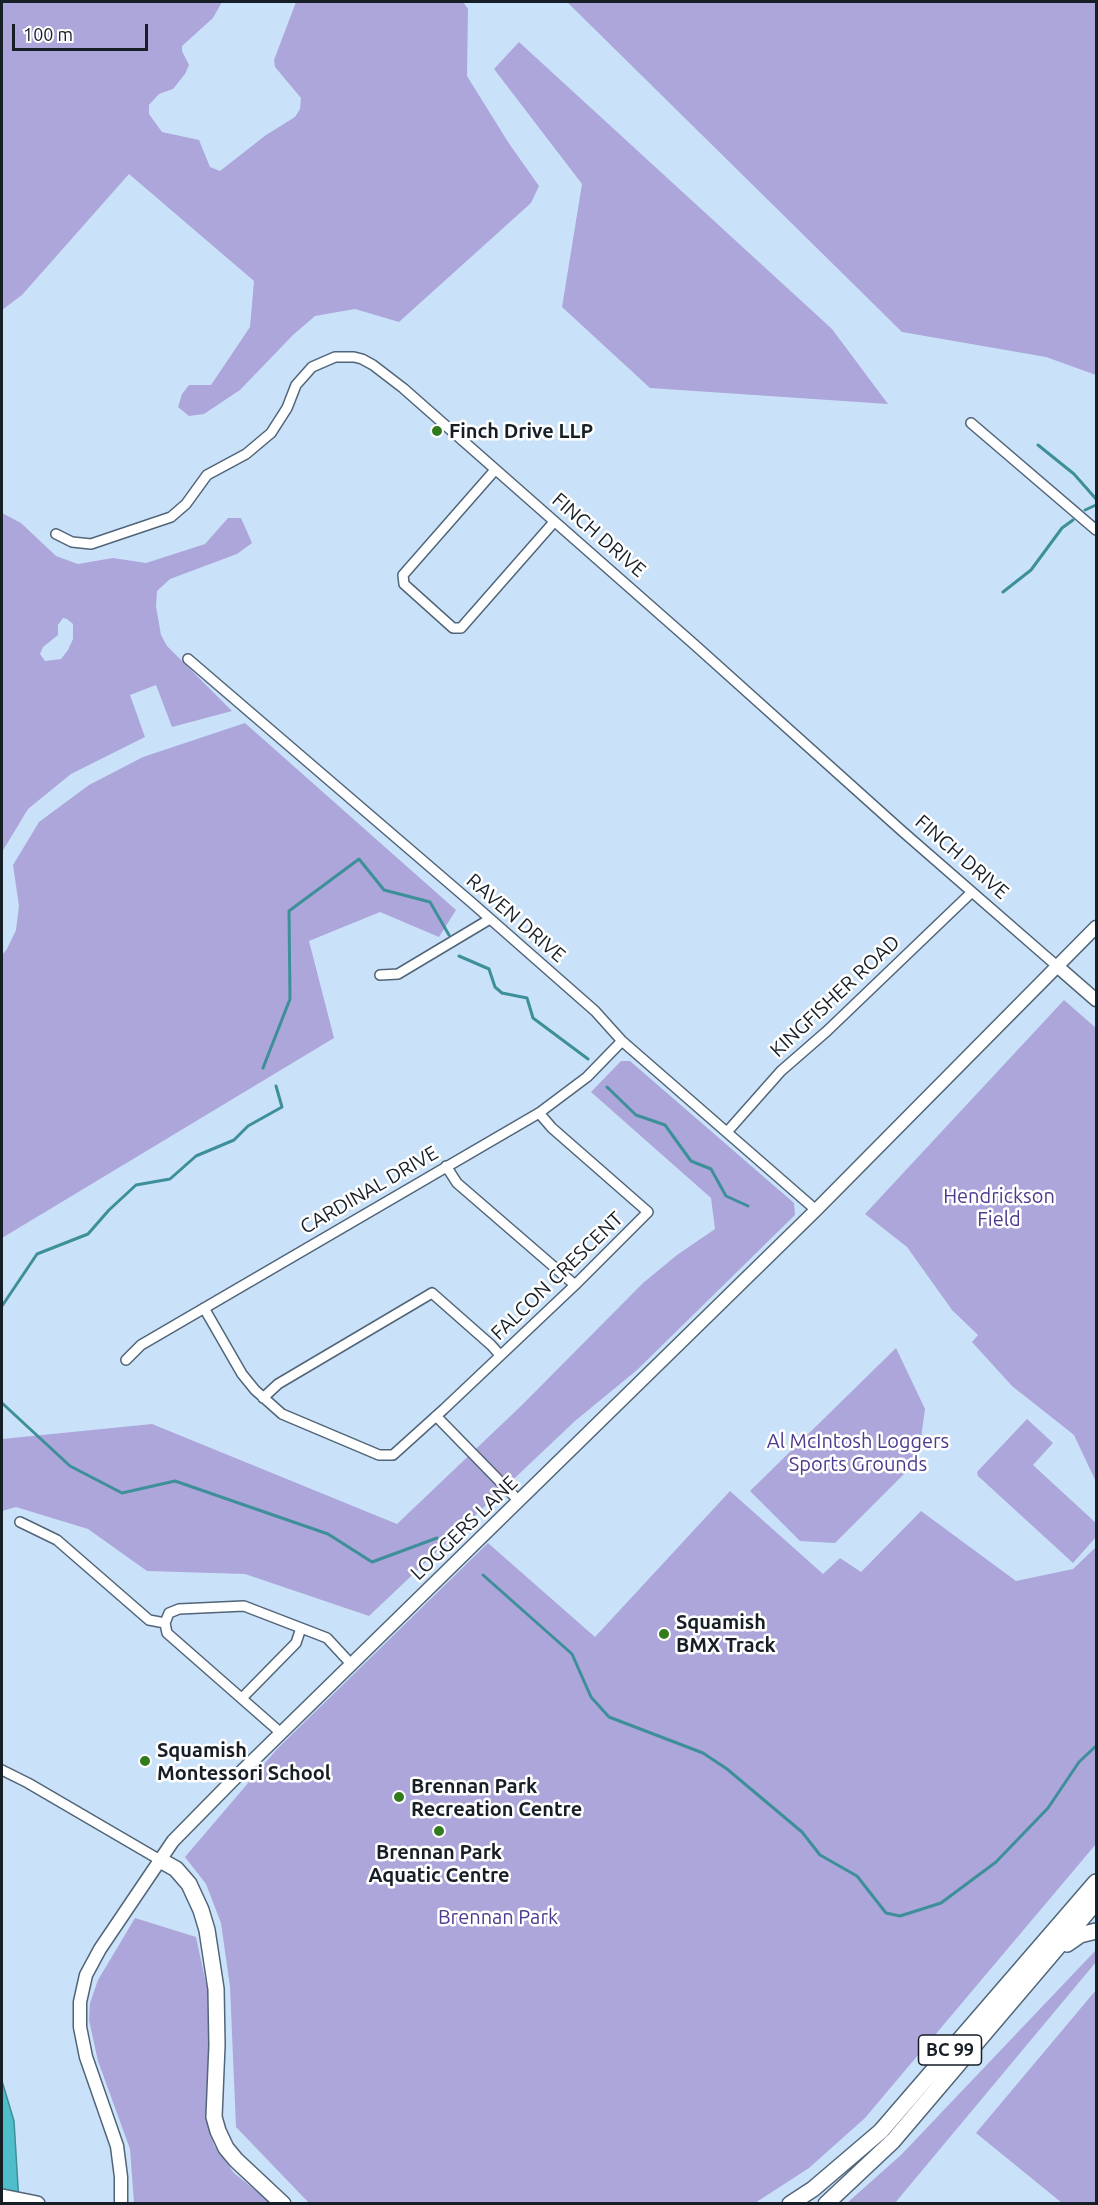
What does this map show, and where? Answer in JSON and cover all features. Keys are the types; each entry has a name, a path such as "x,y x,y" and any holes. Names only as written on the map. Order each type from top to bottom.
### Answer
{"highway":[{"path":"160,1860 176,1869 189,1884 207,1930 216,1989 218,2045 214,2116 218,2131 226,2148 236,2160 283,2204"},
{"path":"826,2204 893,2141 1050,1957 1093,1897"},
{"name":"BC 99","path":"790,2204 813,2189 881,2131 1093,1897"},
{"path":"1050,1957 1080,1935 1096,1931"},
{"path":"2,2197 38,2204"}],"street":[{"name":"FINCH DRIVE","path":"56,534 72,542 90,544 171,517 186,504 207,475 246,454 265,440 283,416 301,378 318,363 335,357 354,357 373,365 403,388 1096,1000"},
{"path":"970,423 1096,530"},
{"path":"495,470 403,574 404,584 453,628 461,628 554,522"},
{"name":"RAVEN DRIVE","path":"188,659 595,1011 622,1041 816,1210"},
{"name":"KINGFISHER ROAD","path":"728,1132 781,1071 827,1031 972,892"},
{"path":"380,975 398,974 490,919"},
{"name":"LOGGERS LANE","path":"160,1860 183,1829 816,1210 1096,927"},
{"name":"CARDINAL DRIVE","path":"126,1360 141,1345 539,1113 587,1077 622,1041"},
{"name":"FALCON CRESCENT","path":"263,1398 282,1414 292,1419 379,1455 386,1456 399,1450 575,1285 648,1212 552,1128 539,1113"},
{"path":"446,1166 458,1183 575,1285"},
{"path":"204,1308 242,1374 263,1398 278,1384 432,1293 500,1355"},
{"path":"436,1416 519,1501"},
{"path":"20,1522 57,1540 149,1620 165,1623"},
{"path":"281,1733 166,1633 165,1623 170,1613 174,1610 240,1605 327,1638 352,1665"},
{"path":"242,1698 297,1643 301,1628"},
{"path":"2,1770 160,1860 100,1948 86,1975 80,2002 82,2040 117,2146 121,2201"}],"green space":[{"path":"2,2 222,2 213,18 182,46 189,65 185,74 173,89 159,94 149,105 149,114 162,132 199,140 210,167 220,171 266,135 295,117 300,109 301,98 275,67 274,60 296,2 463,2 468,9 467,76 508,142 539,186 531,203 399,322 355,309 315,316 293,335 240,390 204,414 189,416 178,407 182,394 189,385 211,385 250,327 254,281 129,174 22,295 2,310"},
{"path":"567,2 1096,2 1096,375 1046,357 902,332"},
{"path":"519,42 832,329 888,404 650,388 562,307 582,184 494,69"},
{"path":"2,513 21,523 56,556 78,564 113,558 146,563 205,544 228,518 241,518 252,543 237,554 170,579 157,591 156,606 161,635 167,646 232,711 172,727 156,685 130,695 145,737 71,774 28,809 2,852","holes":["63,618 73,624 73,639 68,650 61,659 45,661 40,654 43,647 58,635 58,625"]},
{"path":"245,723 456,910 439,937 380,912 309,941 334,1038 2,1238 2,955 16,930 19,906 13,865 39,822 89,785 143,757"},
{"name":"Hendrickson Field","path":"1064,1000 1096,1028 1096,1482 1074,1435 1012,1386 972,1342 978,1335 952,1310 907,1247 865,1214"},
{"path":"621,1061 630,1061 794,1203 795,1215 637,1370 575,1421 369,1616 245,1574 147,1571 88,1529 16,1507 2,1511 2,1439 152,1424 397,1524 522,1405 643,1283 677,1255 715,1229 711,1198 591,1092"},
{"name":"Al McIntosh Loggers Sports Grounds","path":"896,1348 925,1409 918,1460 835,1543 800,1541 750,1491"},
{"path":"1027,1419 1053,1443 1033,1465 1096,1523 1096,1537 1073,1563 978,1476 977,1472"},
{"name":"Brennan Park","path":"730,1491 823,1574 840,1558 861,1572 921,1511 1016,1581 1073,1569 1096,1547 1096,1844 865,2118 809,2168 755,2203 309,2203 236,2127 230,1987 221,1923 206,1884 185,1857 277,1749 488,1543 595,1637"},
{"path":"135,1918 196,1937 209,1997 213,2040 209,2127 214,2145 234,2173 271,2203 134,2203 130,2149 98,2061 89,2020 90,2003 98,1980"},
{"path":"1095,1951 1096,1962 895,2203 847,2203 901,2155"},
{"path":"1096,1990 1096,2203 1062,2203 976,2133"}],"shaded area":[{"path":"2,2081 14,2121 19,2203 2,2203"}],"waterway":[{"path":"1038,445 1074,474 1096,499"},
{"path":"1085,510 1096,505"},
{"path":"1003,592 1031,570 1062,528 1073,520"},
{"path":"263,1068 290,999 289,911 359,859 384,890 430,902 449,935"},
{"path":"459,956 489,969 495,987 502,993 527,998 533,1018 588,1059"},
{"path":"2,1306 37,1254 88,1234 136,1185 170,1179 196,1156 234,1140 248,1126 282,1107 276,1086"},
{"path":"607,1087 636,1115 665,1125 691,1161 711,1169 726,1196 748,1206"},
{"path":"2,1403 70,1466 122,1493 175,1481 328,1534 372,1562 437,1538"},
{"path":"483,1575 572,1654 591,1697 609,1717 703,1753 727,1769 802,1832 820,1855 857,1876 886,1913 900,1916 941,1903 996,1862 1048,1808 1079,1762 1096,1746"}],"place":[{"name":"Finch Drive LLP","path":"437,431"},
{"name":"Squamish BMX Track","path":"664,1634"},
{"name":"Squamish Montessori School","path":"145,1761"},
{"name":"Brennan Park Recreation Centre","path":"399,1797"},
{"name":"Brennan Park Aquatic Centre","path":"439,1831"}]}
